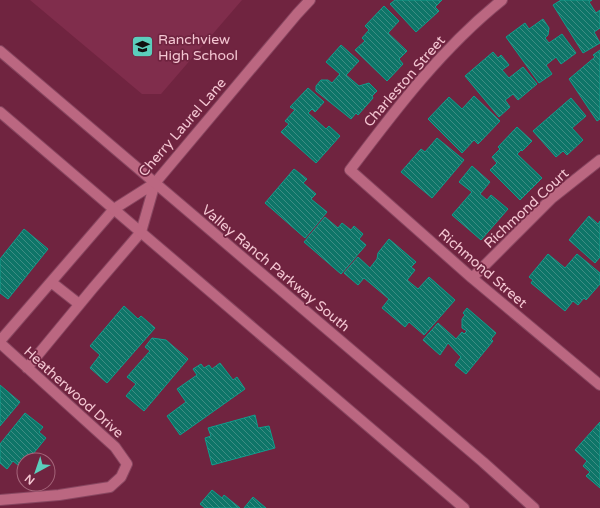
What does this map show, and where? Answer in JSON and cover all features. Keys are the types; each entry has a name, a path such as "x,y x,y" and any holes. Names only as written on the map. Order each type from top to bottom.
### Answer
{"street":[{"name":"Cherry Laurel Lane","path":"0,342 114,208 155,184 310,0"},
{"name":"Charleston Street","path":"350,170 388,119 434,64 485,14 502,0"},
{"name":"Valley Ranch Parkway South","path":"0,51 534,508"},
{"path":"0,112 464,508"},
{"name":"Richmond Court","path":"472,278 552,198 600,160"},
{"name":"Richmond Street","path":"350,170 472,278 600,385"},
{"path":"27,368 79,304 141,232 155,184"},
{"path":"51,282 79,304"},
{"name":"Heatherwood Drive","path":"0,342 115,447 127,464 120,477 110,487 59,495 0,500"}],"shaded area":[{"name":"Ranchview High School","path":"30,0 242,0 161,94 142,94"}],"building":[{"path":"395,0 442,0 435,7 439,11 416,32 390,4"},
{"path":"561,0 592,0 589,2 596,13 600,10 600,28 594,32 600,43 583,53 553,5"},
{"path":"384,6 399,21 388,33 407,51 399,59 403,64 387,81 355,50 365,41 362,38 369,30 365,26"},
{"path":"543,19 549,28 548,35 545,38 549,43 562,34 576,53 561,64 556,57 546,65 552,74 539,83 506,37 525,23 529,29"},
{"path":"341,45 359,61 346,75 359,86 369,83 377,91 372,96 373,98 358,115 356,113 351,119 316,91 316,86 321,80 328,80 332,83 340,74 326,62"},
{"path":"600,50 600,119 597,121 569,79 595,57 593,55"},
{"path":"493,52 498,58 501,55 509,65 502,70 509,78 523,67 537,84 518,100 513,94 505,100 510,107 499,117 465,76"},
{"path":"308,88 324,102 315,112 312,109 308,113 326,129 329,126 340,136 316,163 281,132 289,124 285,121 295,110 290,107"},
{"path":"474,96 500,121 478,144 474,140 462,153 428,119 449,97 462,109"},
{"path":"571,98 586,116 572,128 583,140 567,155 563,151 556,157 533,131"},
{"path":"517,127 532,141 517,154 542,178 520,200 490,170 497,163 492,157 500,149 498,147"},
{"path":"437,138 464,160 432,198 401,172 421,149 425,152"},
{"path":"472,166 490,182 480,194 487,200 491,195 508,209 481,240 452,215 472,192 459,182"},
{"path":"294,169 307,179 303,183 316,194 311,199 327,212 305,238 265,203"},
{"path":"589,216 598,224 600,221 600,257 595,263 569,240"},
{"path":"325,217 338,228 342,223 351,230 354,226 363,234 359,239 366,245 341,274 304,242"},
{"path":"24,229 48,249 8,299 0,293 0,259"},
{"path":"389,239 416,262 411,267 415,270 407,280 418,289 429,277 455,300 424,335 409,322 405,327 382,308 389,299 364,278 358,285 344,273 358,257 370,268 377,259 378,253"},
{"path":"548,254 565,268 577,254 600,273 600,284 586,300 584,298 578,305 573,301 565,311 531,283 533,280 529,277"},
{"path":"124,306 138,319 141,316 155,328 107,383 90,368 100,355 90,346"},
{"path":"467,308 496,333 491,339 493,341 466,374 455,365 461,357 448,343 440,355 423,340 438,323 456,339 462,332 464,334 467,331 462,328 462,319 465,315 463,313"},
{"path":"152,338 166,340 188,359 144,411 126,396 136,384 127,377 150,351 145,347"},
{"path":"220,363 233,380 237,377 245,389 180,435 167,416 186,402 177,389 197,375 193,369 201,364 204,368 209,365 212,369"},
{"path":"0,385 20,402 0,426"},
{"path":"25,413 43,427 39,432 46,438 35,452 16,452 16,463 13,461 7,469 0,463 0,444"},
{"path":"255,415 258,428 269,426 275,448 212,465 205,438 211,436 208,428"},
{"path":"600,422 600,488 586,476 590,472 583,466 587,461 575,450"},
{"path":"212,490 222,498 224,495 240,508 205,508 200,504"},
{"path":"253,497 266,508 244,508"}],"place":[{"name":"Ranchview High School","path":"143,47"}]}
